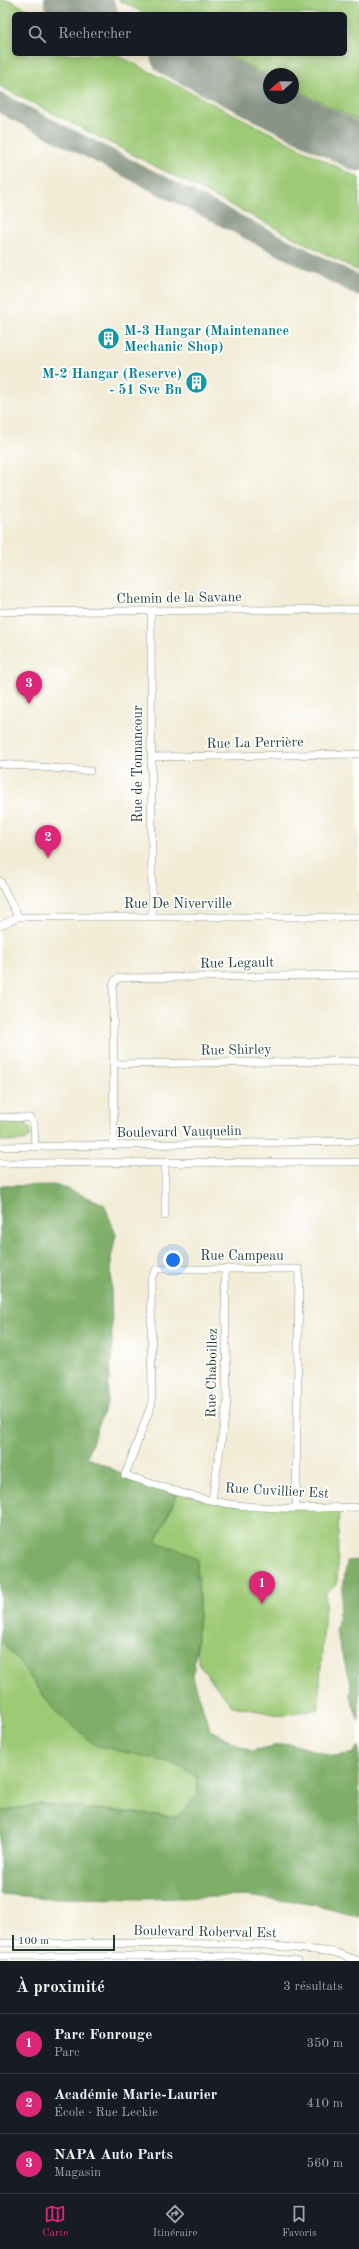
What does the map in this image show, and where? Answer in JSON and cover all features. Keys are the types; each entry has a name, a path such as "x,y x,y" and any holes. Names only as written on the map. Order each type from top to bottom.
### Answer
{"street":[{"name":"Chemin de la Savane","path":"0,612 151,612 359,609"},
{"name":"Rue de Tonnancour","path":"151,612 152,917"},
{"name":"Rue La Perrière","path":"151,757 359,754"},
{"path":"0,764 90,771"},
{"path":"0,881 18,917"},
{"name":"Rue De Niverville","path":"0,926 18,917 359,916"},
{"name":"Rue Legault","path":"114,1064 113,988 116,980 121,977 359,975"},
{"name":"Rue Shirley","path":"114,1064 359,1061"},
{"path":"114,1064 114,1146"},
{"path":"0,1117 30,1118 34,1125 35,1147"},
{"name":"Boulevard Vauquelin","path":"0,1147 359,1142"},
{"path":"165,1162 165,1216"},
{"name":"Boulevard Vauquelin","path":"0,1163 359,1162"},
{"name":"Rue Campeau","path":"125,1475 152,1403 151,1279 157,1269 299,1269 296,1508"},
{"name":"Rue Chaboillez","path":"212,1500 227,1404 225,1269"},
{"name":"Rue Cuvillier Est","path":"125,1475 178,1493 237,1505 296,1508 359,1507"},
{"name":"Boulevard Roberval Est","path":"0,1943 255,1944 334,1952 359,1961"},
{"name":"Boulevard Roberval Est","path":"0,1956 247,1956 298,1961"}],"green space":[{"path":"0,0 9,0 33,12 12,12 12,56 119,56 359,178 359,271 0,86"},
{"path":"118,0 359,0 359,121 299,91 299,68 263,68 263,73 229,56 347,56 347,12 142,12"},
{"path":"0,1122 26,1123 29,1127 31,1136 25,1141 0,1141"},
{"path":"58,1185 104,1204 116,1235 111,1258 112,1349 107,1402 87,1457 125,1475 177,1494 156,1542 186,1552 197,1559 199,1615 193,1677 210,1730 251,1751 288,1743 333,1756 351,1754 359,1746 359,1917 310,1904 245,1896 145,1899 49,1898 0,1894 0,1812 39,1804 177,1817 198,1795 197,1777 176,1764 95,1745 54,1710 17,1659 0,1640 0,1186"},
{"path":"178,1493 237,1505 339,1507 337,1584 326,1593 318,1709 280,1715 232,1706 200,1666 196,1648 199,1615 199,1576 156,1542"},
{"path":"359,1560 359,1721 350,1696 351,1686 336,1632 347,1561"},
{"path":"0,1640 17,1659 54,1710 95,1744 176,1764 197,1777 198,1795 177,1817 39,1804 0,1812"}],"taxiway":[{"path":"0,103 359,286"}],"runway":[{"path":"67,0 91,12"},
{"path":"177,56 359,148"}],"place":[{"name":"M-3 Hangar (Maintenance Mechanic Shop)","path":"109,339"},
{"name":"M-2 Hangar (Reserve) - 51 Svc Bn","path":"197,382"},
{"name":"NAPA Auto Parts","path":"29,704"},
{"name":"Académie Marie-Laurier","path":"48,858"},
{"name":"Parc Fonrouge","path":"262,1604"}]}
